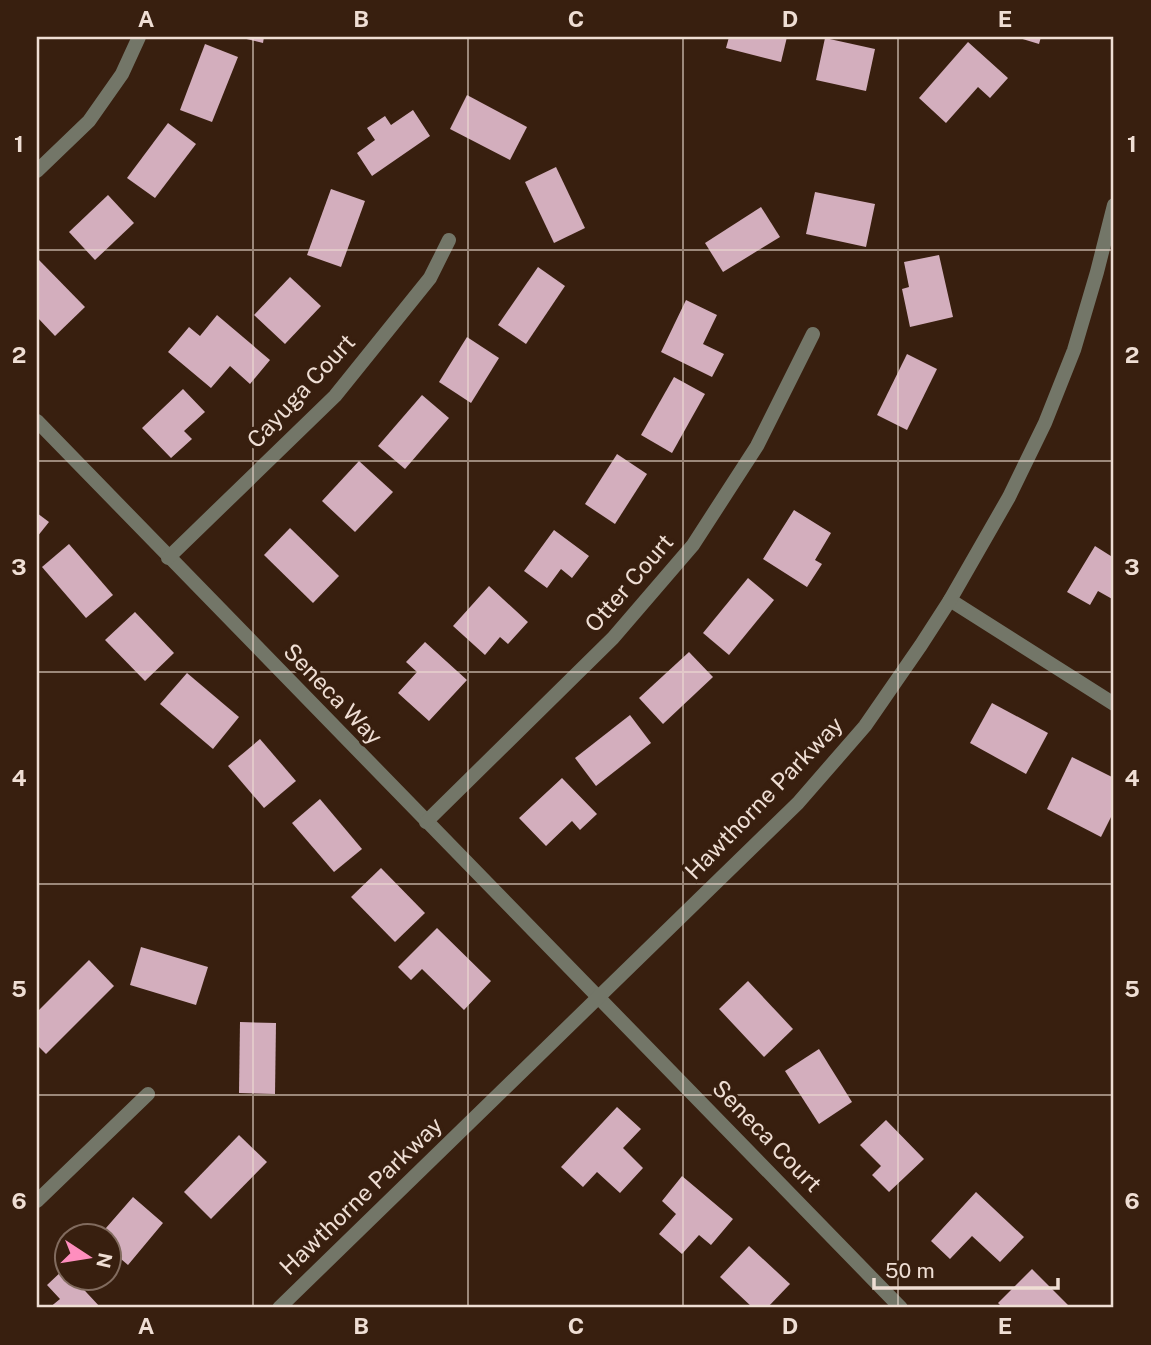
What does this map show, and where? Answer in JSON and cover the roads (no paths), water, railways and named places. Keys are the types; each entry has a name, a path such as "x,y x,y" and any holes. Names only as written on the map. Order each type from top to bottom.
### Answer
{"street":[{"path":"37,172 89,121 122,75 139,37"},
{"name":"Hawthorne Parkway","path":"279,1308 798,803 865,726 950,600 1009,497 1045,423 1074,351 1114,205"},
{"name":"Cayuga Court","path":"168,558 335,396 430,278 449,240"},
{"name":"Otter Court","path":"426,822 613,638 692,545 757,446 813,334"},
{"name":"Seneca Way","path":"37,421 598,997"},
{"path":"950,600 1114,704"},
{"name":"Seneca Court","path":"598,997 901,1308"},
{"path":"37,1200 148,1094"}]}
